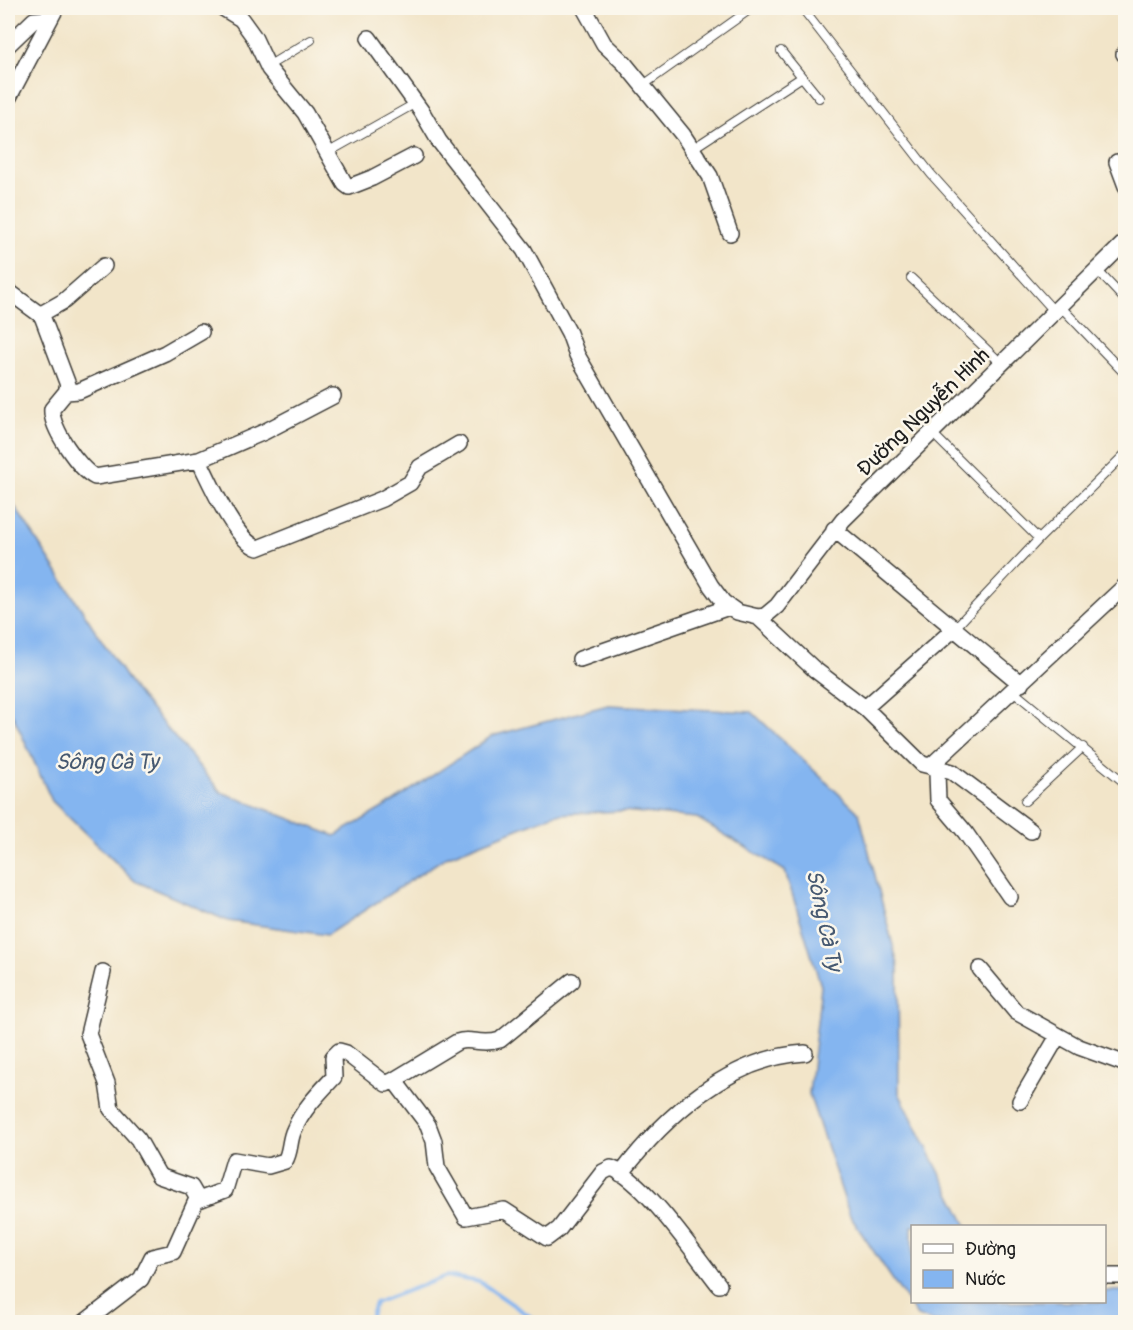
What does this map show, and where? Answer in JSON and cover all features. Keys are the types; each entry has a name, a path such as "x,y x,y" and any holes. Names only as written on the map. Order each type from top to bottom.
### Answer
{"street":[{"path":"223,8 241,19 249,30 268,66 305,113 349,187 414,156"},
{"path":"590,10 604,44 642,86 692,149 713,183 730,232"},
{"path":"8,45 34,20 53,13"},
{"path":"8,99 53,13"},
{"path":"369,38 416,103 440,141 507,227 532,264 569,333 577,355 663,506 692,549 711,586 729,607 737,612 758,617 814,669 865,708 922,764 958,776 1030,831"},
{"path":"1117,162 1125,186"},
{"name":"Đường Nguyễn Hinh","path":"758,617 765,616 777,606 834,529 1125,241"},
{"path":"40,314 64,301 104,266"},
{"path":"8,291 40,314 49,329 68,385 66,392 54,404 53,420 80,466 95,477 199,460 264,432 333,396"},
{"path":"66,392 79,391 165,353 201,332"},
{"path":"199,460 231,520 250,545 258,548 382,499 410,483 420,467 459,444"},
{"path":"834,529 1017,687"},
{"path":"935,768 1125,585"},
{"path":"580,659 729,607"},
{"path":"865,708 953,630"},
{"path":"935,768 938,800 965,832 1010,897"},
{"path":"980,969 1016,1012 1079,1047 1125,1064"},
{"path":"103,972 87,1030 107,1083 111,1109 138,1139 159,1176 191,1187 198,1199"},
{"path":"85,1323 141,1279 152,1257 173,1252 198,1199 226,1188 234,1160 268,1166 285,1161 294,1130 320,1090 334,1077 333,1057 337,1051 346,1053 386,1084 457,1042 467,1040 488,1044 500,1040 572,981"},
{"path":"1020,1101 1058,1036"},
{"path":"621,1174 645,1143 715,1084 755,1065 793,1054 805,1053"},
{"path":"394,1080 428,1125 434,1141 437,1167 466,1217 504,1210 547,1238 559,1229 603,1172 611,1168 621,1174 662,1214 719,1285"},
{"path":"1106,1276 1125,1276"}],"lane":[{"path":"642,86 752,8"},
{"path":"802,8 931,174 1056,308 1125,375"},
{"path":"268,66 310,40"},
{"path":"781,51 819,98"},
{"path":"692,149 802,77"},
{"path":"327,153 416,103"},
{"path":"1096,268 1125,301"},
{"path":"911,278 1002,364"},
{"path":"932,433 1039,539"},
{"path":"953,630 1125,453"},
{"path":"1017,687 1125,784"},
{"path":"1025,801 1083,747"}],"water":[{"name":"Sông Cà Ty","path":"8,496 132,687 221,792 335,836 391,803 492,736 608,705 752,712 859,813 898,965 899,1093 966,1225 911,1225 911,1303 1106,1303 1106,1291 1125,1291 1125,1322 934,1322 917,1316 850,1216 809,1094 821,986 785,871 697,818 623,811 556,814 446,857 327,935 228,921 135,881 52,801 8,705"}],"waterway":[{"path":"369,1322 375,1303 447,1276 480,1282 538,1322"}]}
